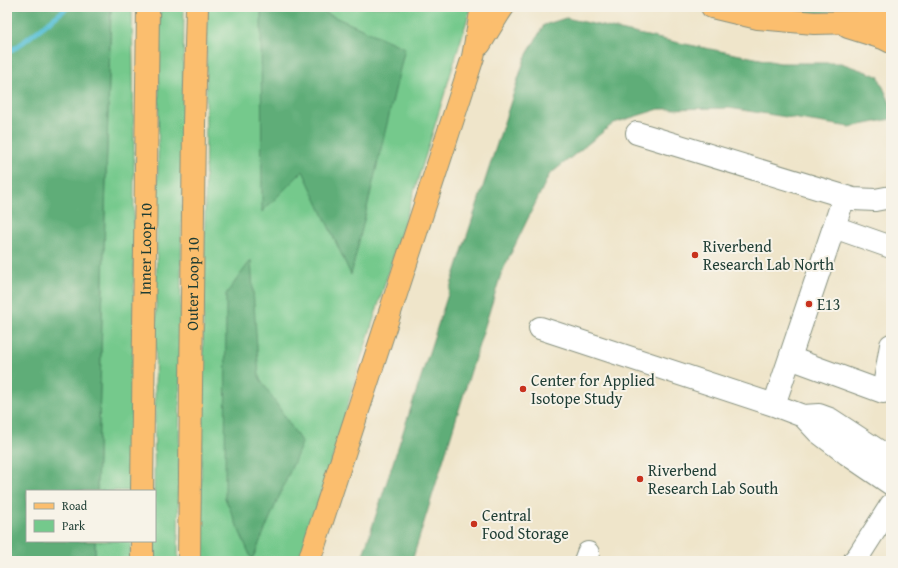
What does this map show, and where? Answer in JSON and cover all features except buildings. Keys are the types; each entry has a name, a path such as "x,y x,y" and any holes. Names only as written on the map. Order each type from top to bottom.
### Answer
{"main road":[{"name":"Inner Loop 10","path":"142,490 148,7"},
{"name":"Outer Loop 10","path":"189,561 194,116 197,7"},
{"path":"309,561 473,57 482,7"},
{"path":"473,57 503,7"},
{"path":"712,7 758,18 814,23 859,22 891,18"},
{"path":"833,22 891,42"},
{"path":"142,542 142,561"}],"street":[{"path":"637,133 844,197 875,200 891,196"},
{"path":"774,406 844,197"},
{"path":"834,227 891,247"},
{"path":"540,328 803,416 819,415 830,419 891,458"},
{"path":"790,358 883,392 891,345"},
{"path":"803,416 818,432 891,484"},
{"path":"854,561 891,505"}],"green space":[{"path":"7,7 111,7 97,490 26,490 26,542 95,542 95,561 7,561"},
{"path":"111,7 132,7 134,290 131,490 97,490"},
{"path":"160,7 184,7 178,561 154,561 154,542 156,542 156,490 154,490"},
{"path":"207,7 471,7 362,356 333,457 300,561 202,561 201,470"},
{"path":"261,7 312,7 405,48 351,275 303,171 262,212"},
{"path":"758,7 890,7 887,9 796,12"},
{"path":"566,18 780,63 841,63 878,76 891,105 891,119 850,127 729,108 659,109 614,123 549,175 501,274 412,561 361,561 525,58 544,25"},
{"path":"251,260 259,377 302,443 252,560 225,498 226,294"},
{"path":"95,542 131,542 130,561 95,561"}],"waterway":[{"path":"7,52 17,47 68,7"}],"place":[{"name":"Riverbend Research Lab North","path":"695,255"},
{"name":"E13","path":"809,304"},
{"name":"Center for Applied Isotope Study","path":"523,389"},
{"name":"Riverbend Research Lab South","path":"640,479"},
{"name":"Central Food Storage","path":"474,524"}]}
